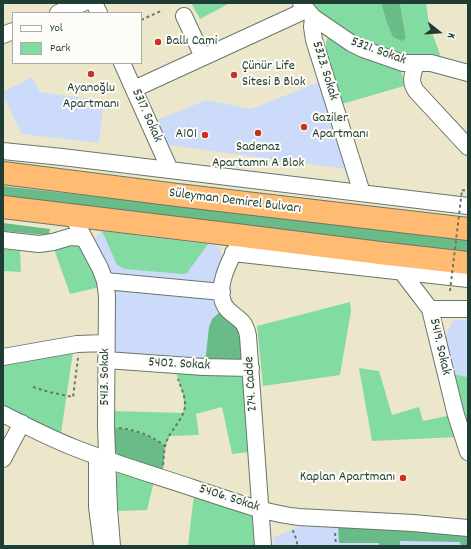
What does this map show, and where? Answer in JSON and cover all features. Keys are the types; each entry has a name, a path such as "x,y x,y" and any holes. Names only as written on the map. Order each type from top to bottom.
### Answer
{"highway":[{"name":"Süleyman Demirel Bulvarı","path":"3,173 468,229"},
{"path":"3,208 72,215 238,244 388,254 468,262"}],"street":[{"path":"60,12 83,3"},
{"path":"94,3 98,12"},
{"path":"134,89 307,10"},
{"name":"5321. Sokak","path":"307,10 343,39 357,46 403,63 431,62 468,73"},
{"name":"5323. Sokak","path":"307,10 314,40 362,194"},
{"path":"184,16 203,58"},
{"path":"416,63 412,80 413,87 468,147"},
{"name":"5317. Sokak","path":"122,64 170,170"},
{"path":"3,151 468,206"},
{"name":"5413. Sokak","path":"72,215 100,268 105,281 107,296 106,426 102,458 112,546"},
{"path":"3,240 39,244 70,237 84,238"},
{"path":"238,244 402,272 468,279"},
{"name":"274. Cadde","path":"238,244 227,267 222,292 227,309 242,322 248,336 263,546"},
{"name":"5419. Sokak","path":"388,254 430,309 456,415 468,452"},
{"path":"105,281 222,292"},
{"path":"430,309 468,309"},
{"path":"3,357 77,344 106,342"},
{"name":"5402. Sokak","path":"106,360 204,368 251,368"},
{"name":"5406. Sokak","path":"3,414 65,444 102,458 260,510 299,517 413,522 468,528"},
{"path":"3,459 22,424"},
{"path":"102,458 97,507 102,546"}],"path":[{"path":"142,20 163,10"},
{"path":"450,291 462,190 468,190"},
{"path":"33,387 55,394 73,397 78,358"},
{"path":"162,478 165,446 183,413 184,407 183,394 174,366"},
{"path":"106,426 130,429 142,433 165,446"}],"shaded area":[{"path":"32,77 40,92 104,101 99,143 22,134 3,96 3,92"},
{"path":"319,82 346,169 169,145 157,120 206,100 251,109"},
{"path":"102,231 218,246 224,259 221,311 212,319 205,363 112,356 93,240"},
{"path":"455,320 468,320 468,377 452,374 445,338 452,322"},
{"path":"304,524 468,533 468,546 274,546 273,538"}],"green space":[{"path":"191,3 230,3 200,19"},
{"path":"308,3 381,3 386,20 406,38 400,3 426,3 429,24 441,57 427,55 404,56 352,38"},
{"path":"381,3 400,3 406,38 402,41 393,37"},
{"path":"329,37 400,69 404,86 342,104 326,53 326,42"},
{"path":"3,186 468,239 468,254 3,200"},
{"path":"3,223 50,229 49,234 47,235 3,231"},
{"path":"102,231 208,244 187,273 182,274 125,269 117,265"},
{"path":"68,245 79,246 84,249 100,287 70,294 54,249"},
{"path":"3,249 20,251 21,272 3,271"},
{"path":"350,302 351,311 340,375 263,386 257,326"},
{"path":"221,311 240,332 241,358 238,363 205,363 209,327 212,319"},
{"path":"73,352 61,433 3,406 3,365"},
{"path":"359,368 379,371 392,415 419,407 423,421 452,415 458,437 372,441"},
{"path":"176,372 243,374 248,452 232,454 222,407 196,414 199,435 170,436 165,446 153,438 140,433 113,427 113,411 183,413 184,402"},
{"path":"452,374 468,377 468,434"},
{"path":"113,427 140,433 153,438 165,446 163,472 118,455 114,449"},
{"path":"119,471 154,481 147,510 118,511 116,479"},
{"path":"194,494 252,513 254,546 188,546"},
{"path":"338,524 468,533 468,546 461,546 460,542 400,541 400,546 379,546 379,543 339,543"}],"place":[{"name":"Ballı Cami","path":"158,42"},
{"name":"Ayanoğlu Apartmanı","path":"91,74"},
{"name":"Çünür Life Sitesi B Blok","path":"234,75"},
{"name":"Gaziler Apartmanı","path":"304,127"},
{"name":"Sadenaz Apartamnı A Blok","path":"258,133"},
{"name":"A101","path":"205,135"},
{"name":"Kaplan Apartmanı","path":"403,478"}]}
